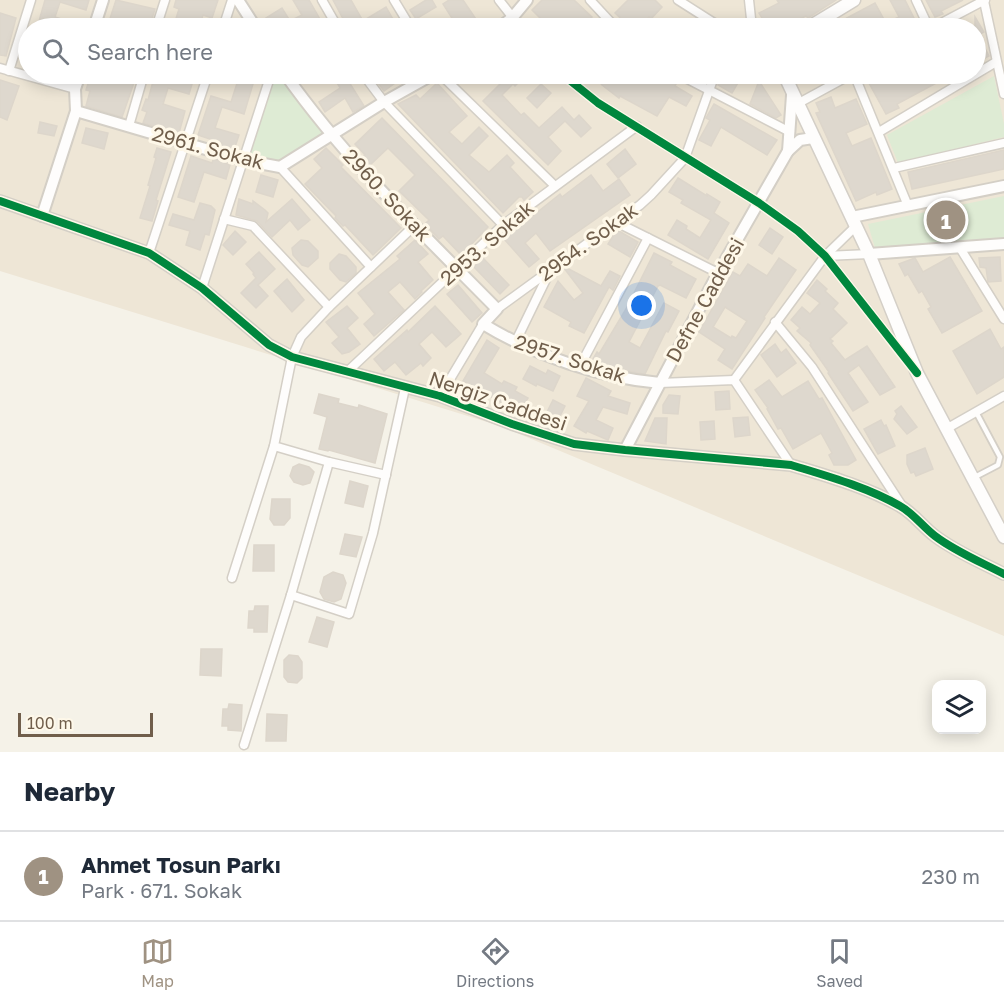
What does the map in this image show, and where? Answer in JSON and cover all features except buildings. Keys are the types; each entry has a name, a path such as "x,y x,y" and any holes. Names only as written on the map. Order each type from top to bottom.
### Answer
{"main road":[{"path":"824,18 854,0"},
{"path":"788,84 869,254 917,373 1004,537"}],"street":[{"path":"25,18 31,0"},
{"path":"97,18 103,0"},
{"path":"159,18 165,0"},
{"path":"226,18 232,0"},
{"path":"238,0 250,18"},
{"path":"322,0 332,18"},
{"path":"394,0 405,18"},
{"path":"500,0 512,18 528,0"},
{"path":"590,0 607,18"},
{"path":"678,0 706,18"},
{"path":"749,0 751,18"},
{"path":"916,0 926,18"},
{"path":"950,18 984,0 1004,94"},
{"path":"9,71 18,42"},
{"path":"986,68 996,62"},
{"path":"0,68 18,73"},
{"path":"57,84 75,89"},
{"path":"42,216 76,111 77,84"},
{"path":"129,126 141,84"},
{"path":"149,253 205,84"},
{"path":"202,288 268,84"},
{"name":"2960. Sokak","path":"293,84 331,135 414,226 497,309"},
{"path":"370,84 384,102 503,225"},
{"path":"280,167 416,84"},
{"path":"450,84 555,186"},
{"path":"574,84 598,103 638,126 784,220 825,256 917,373"},
{"path":"697,84 790,132"},
{"name":"2954. Sokak","path":"440,396 483,324 497,309 651,195 685,158 711,84"},
{"path":"788,151 795,99 830,84"},
{"path":"857,84 908,206"},
{"path":"879,132 959,84"},
{"name":"2961. Sokak","path":"76,111 243,160 280,167 371,267"},
{"name":"2953. Sokak","path":"347,372 503,225 638,126"},
{"path":"788,151 800,140 813,138"},
{"path":"894,168 1004,143"},
{"name":"Defne Caddesi","path":"625,450 718,273 788,151"},
{"path":"734,380 775,322 854,221 908,206 1004,186"},
{"name":"Nergiz Caddesi","path":"0,201 149,253 202,288 269,345 292,357 440,396 558,439 587,446 791,465 852,485 902,507 925,528 948,544 1004,574"},
{"path":"224,219 253,226 329,306"},
{"path":"616,222 718,273"},
{"path":"232,578 274,446 292,357 301,337 329,306 414,226"},
{"path":"580,366 648,238"},
{"path":"825,256 1004,244"},
{"path":"960,248 1004,319"},
{"path":"515,343 550,270"},
{"path":"775,322 812,366 902,507"},
{"name":"2957. Sokak","path":"483,324 515,343 542,354 620,377 660,383"},
{"path":"660,383 734,380"},
{"path":"734,380 791,465"},
{"path":"291,595 350,614 373,532 405,388"},
{"path":"946,429 1004,396"},
{"path":"274,446 386,475"},
{"path":"244,745 291,595 329,462"}],"lane":[{"path":"973,478 998,465 1000,456 976,412"}],"shaded area":[{"path":"0,0 1004,0 1004,636 500,426 0,271"}],"green space":[{"path":"994,76 1004,124 1004,137 898,163 887,135 979,84 986,84 986,80"},
{"path":"272,84 290,84 324,135 278,163 250,156"},
{"path":"1004,196 1004,240 875,248 868,224"}],"cycle path":[{"path":"574,84 598,103 759,203 798,231 825,256 917,373"},
{"path":"0,201 149,253 202,288 269,345 292,357 440,396 512,424 574,444 791,465 819,473 861,488 900,506 943,542 1004,574"}],"place":[{"name":"Ahmet Tosun Parkı","path":"946,220"}]}
